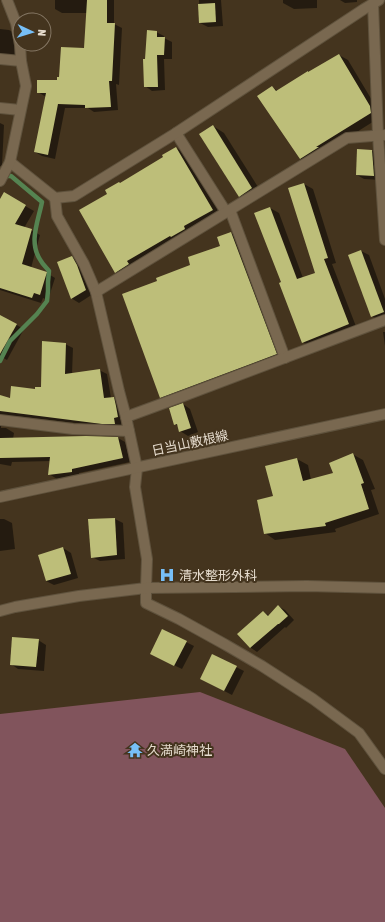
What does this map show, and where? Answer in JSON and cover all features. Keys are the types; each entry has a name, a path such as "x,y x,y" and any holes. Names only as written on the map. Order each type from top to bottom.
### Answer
{"street":[{"path":"0,181 10,162 26,86 16,24 7,0"},
{"path":"10,162 56,198 74,196 176,133 376,2 385,240"},
{"path":"0,59 21,60"},
{"path":"0,108 20,110"},
{"path":"176,133 228,211 285,358"},
{"path":"96,292 347,138 382,135"},
{"path":"56,198 57,216 84,264 96,292 126,416 137,468 135,487 147,559 146,603 226,645 313,698 359,733 385,769"},
{"path":"126,416 385,320"},
{"name":"日当山敷根線","path":"0,498 385,414"},
{"path":"0,420 74,429 129,431"},
{"path":"0,611 79,596 146,588 307,586 385,588"}],"shaded area":[{"path":"200,692 345,749 385,808 385,922 0,922 0,714"}],"building":[{"path":"87,0 107,0 107,23 115,23 112,81 109,81 111,107 85,108 85,105 58,104 48,155 34,152 46,93 37,93 37,80 57,80 57,77 59,77 61,47 84,48"},
{"path":"215,3 216,22 199,23 198,4"},
{"path":"147,30 157,31 157,37 165,37 164,55 157,55 158,87 144,87 143,59 145,59"},
{"path":"339,54 370,106 371,113 316,147 319,147 300,159 257,96 272,86 276,91"},
{"path":"213,125 252,188 239,197 199,134"},
{"path":"176,147 213,210 184,226 185,229 127,261 129,264 115,273 79,210 107,194 105,190 119,182 120,183 163,157 162,155"},
{"path":"357,149 372,150 374,176 356,175"},
{"path":"304,183 328,258 324,259 349,324 302,343 279,283 281,282 254,213 270,207 297,279 315,273 288,188"},
{"path":"4,192 26,205 15,224 32,229 22,264 47,272 40,295 34,293 32,298 0,288 0,199"},
{"path":"231,232 277,354 160,398 122,294 157,281 156,278 190,265 188,257 220,246 217,237"},
{"path":"361,250 384,312 371,317 348,255"},
{"path":"72,256 86,290 71,299 57,262"},
{"path":"0,315 17,324 0,354"},
{"path":"42,341 66,343 65,374 100,369 104,398 114,397 118,417 114,418 115,424 102,424 0,411 0,395 10,398 11,386 35,389 35,387 41,387"},
{"path":"183,403 191,428 179,432 177,424 174,425 169,408"},
{"path":"86,436 118,437 123,458 72,469 72,472 48,475 50,457 0,458 0,438"},
{"path":"353,453 364,483 361,484 369,509 325,523 326,526 264,534 257,500 273,496 265,466 297,458 303,481 333,473 329,463"},
{"path":"115,518 117,555 91,558 88,519"},
{"path":"63,547 71,574 46,581 38,555"},
{"path":"278,605 288,616 250,648 237,634 263,611 268,616"},
{"path":"162,629 187,641 174,666 150,654"},
{"path":"12,637 39,639 36,667 10,665"},
{"path":"212,654 237,666 224,691 200,679"}],"waterway":[{"path":"0,361 10,341 37,314 47,301 49,271 37,254 35,247 36,225 42,202 11,176 7,176"}],"place":[{"name":"清水整形外科","path":"167,575"},
{"name":"久満崎神社","path":"135,750"}]}
